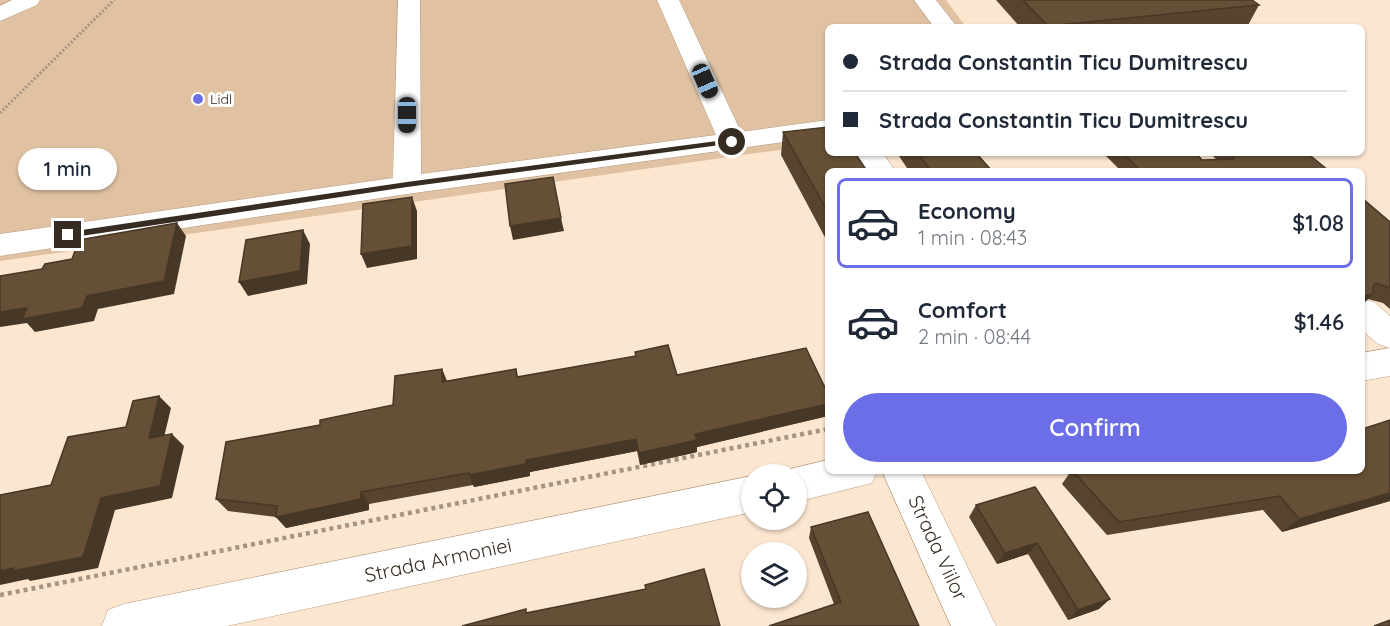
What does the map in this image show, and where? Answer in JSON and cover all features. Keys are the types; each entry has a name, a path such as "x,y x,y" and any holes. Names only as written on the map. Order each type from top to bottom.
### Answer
{"main road":[{"path":"0,14 29,0"},
{"path":"407,184 409,0"},
{"path":"668,0 732,142"},
{"path":"925,0 944,24"},
{"path":"0,245 407,184 825,129"},
{"path":"1365,314 1390,335"},
{"path":"1365,366 1390,362"},
{"path":"807,482 844,474"},
{"name":"Strada Viilor","path":"902,474 974,626"},
{"name":"Strada Armoniei","path":"124,626 741,496"}],"path":[{"path":"0,112 114,0"},
{"path":"0,595 825,430"}],"shaded area":[{"path":"0,0 946,0 964,24 825,24 825,143 0,261"}],"building":[{"path":"1023,0 1252,0 1259,5 1068,24 1046,24"},
{"path":"825,127 825,156 857,156 865,168 825,168 825,207 783,132"},
{"path":"920,156 979,156 989,168 929,168"},
{"path":"1126,156 1199,156 1202,160 1234,159 1234,156 1311,156 1325,168 1138,168"},
{"path":"553,177 561,218 510,226 505,184"},
{"path":"412,197 412,246 361,254 363,204"},
{"path":"1365,201 1390,222 1390,288 1376,283 1373,286 1373,294 1365,295"},
{"path":"177,223 164,281 87,296 82,308 22,319 27,308 0,312 0,276 42,269 45,264 72,259 79,240"},
{"path":"303,230 300,271 239,282 246,240"},
{"path":"668,345 677,375 806,348 825,388 825,405 695,434 697,440 639,453 636,439 526,460 526,464 469,475 469,473 361,492 361,499 276,517 277,506 216,499 226,442 320,425 320,420 393,405 395,376 442,369 442,382 516,369 517,377 636,356 635,352"},
{"path":"159,396 149,438 172,434 160,486 101,498 83,557 13,571 14,568 0,571 0,495 51,485 68,437 126,427 133,401"},
{"path":"1390,420 1390,493 1299,519 1280,496 1119,522 1076,474 1365,474 1365,428"},
{"path":"1035,487 1110,599 1078,610 1037,543 1005,553 976,505"},
{"path":"868,512 919,626 769,626 841,602 811,527"},
{"path":"704,569 720,626 462,626 526,609 526,613 646,589 645,585"},
{"path":"1390,620 1390,626 1374,626"}],"place":[{"name":"Lidl","path":"198,99"}],"route":[{"path":"68,235 407,184 732,142"}]}
